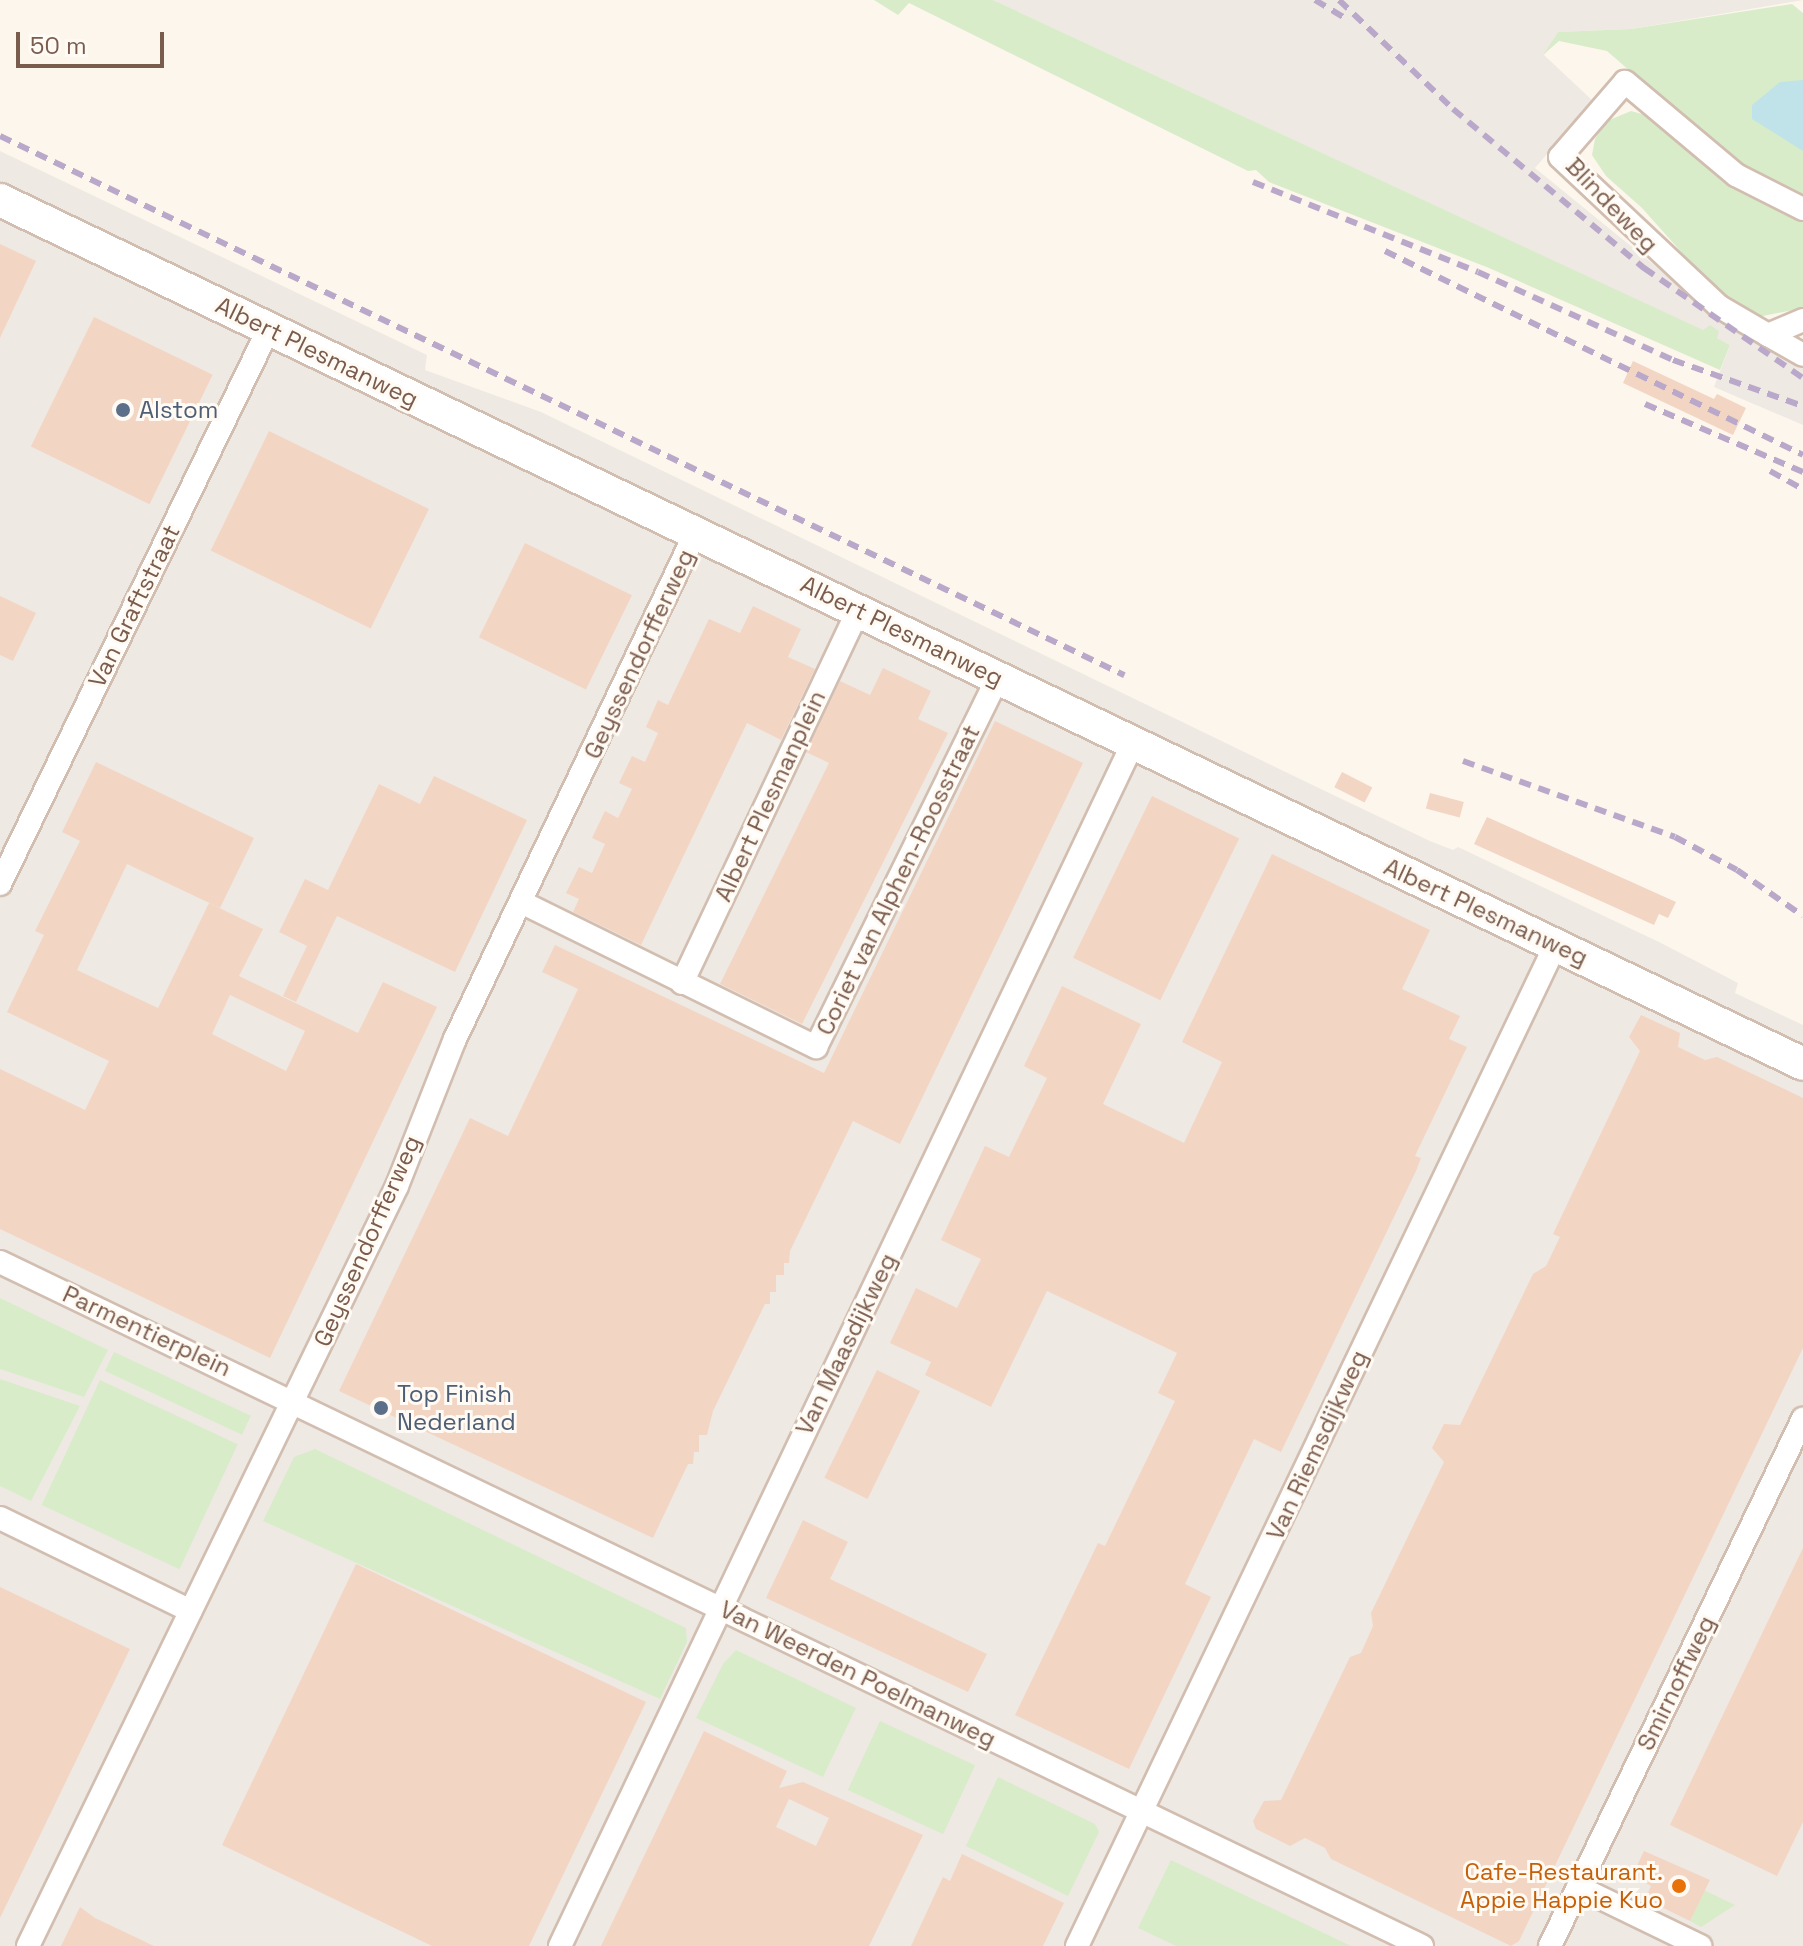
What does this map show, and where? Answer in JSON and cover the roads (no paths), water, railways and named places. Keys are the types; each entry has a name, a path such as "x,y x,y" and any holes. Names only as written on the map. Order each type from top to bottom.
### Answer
{"street":[{"name":"Blindeweg","path":"1768,335 1720,307 1560,157 1625,82 1736,175 1803,209"},
{"name":"Albert Plesmanweg","path":"0,200 1803,1064"},
{"path":"1768,335 1803,320"},
{"name":"Van Graftstraat","path":"0,884 269,328"},
{"path":"1768,335 1803,355"},
{"name":"Geyssendorfferweg","path":"28,1946 397,1186 432,1092 696,532"},
{"name":"Albert Plesmanplein","path":"682,983 858,610"},
{"name":"Coriet van Alphen-Roosstraat","path":"521,902 816,1047 998,677"},
{"name":"Van Maasdijkweg","path":"560,1946 1134,741"},
{"name":"Van Riemsdijkweg","path":"1077,1946 1556,944"},
{"name":"Parmentierplein","path":"0,1262 293,1401"},
{"name":"Van Weerden Poelmanweg","path":"293,1401 1422,1946"},
{"name":"Smirnoffweg","path":"1550,1946 1803,1419"},
{"path":"0,1518 191,1611"},
{"path":"1578,1887 1700,1946"}],"water":[{"path":"1803,80 1803,151 1752,119 1752,105 1780,82"}],"railway":[{"path":"1315,0 1348,20"},
{"path":"1339,0 1453,109 1644,268 1803,378"},
{"path":"0,136 1124,675"},
{"path":"1253,182 1478,272 1673,360 1803,406"},
{"path":"1385,251 1803,455"},
{"path":"1645,404 1803,472"},
{"path":"1770,471 1803,489"},
{"path":"1463,761 1675,837 1737,870 1803,916"}],"place":[{"name":"Alstom","path":"123,410"},
{"name":"Top Finish Nederland","path":"381,1408"},
{"name":"Cafe-Restaurant. Appie Happie Kuo","path":"1679,1886"}]}
